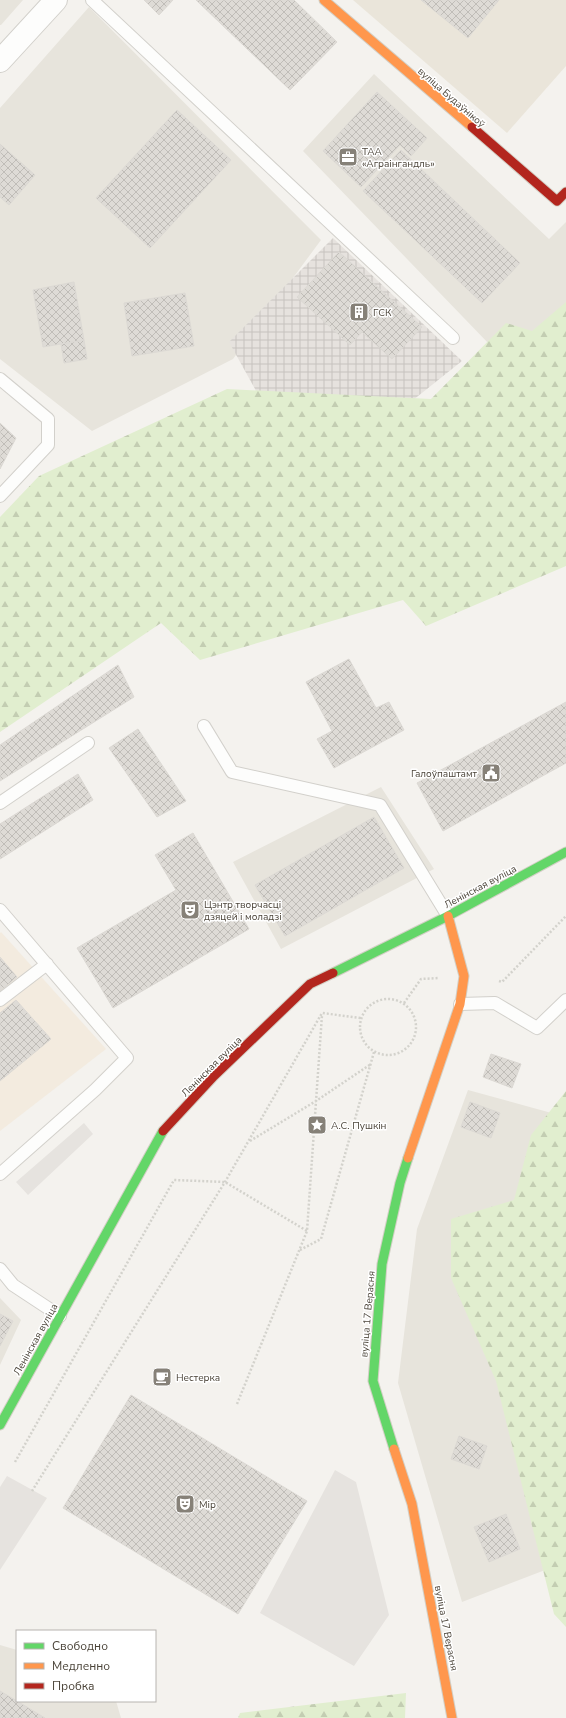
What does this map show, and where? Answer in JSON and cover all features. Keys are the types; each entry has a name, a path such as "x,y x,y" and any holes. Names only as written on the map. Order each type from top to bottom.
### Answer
{"street":[{"path":"0,62 56,0"},
{"name":"вуліца Будаўнікоў","path":"324,0 557,201 566,192"},
{"name":"Ленінская вуліца","path":"0,1425 165,1128 214,1076 310,984 448,916 566,852"},
{"name":"вуліца 17 Верасня","path":"448,916 464,976 460,1004 400,1183 382,1264 373,1381 412,1504 452,1718"}],"lane":[{"path":"92,0 453,338"},
{"path":"0,380 48,419 48,445 0,496"},
{"path":"204,726 232,772 380,805 448,916"},
{"path":"0,803 88,743"},
{"path":"0,910 127,1058 95,1090 0,1174"},
{"path":"0,1000 47,964"},
{"path":"460,1004 495,1003 537,1028 566,1000"},
{"path":"0,1269 13,1285 60,1316"}],"path":[{"path":"387,998 404,1003 414,1017 416,1025 414,1035 410,1044 403,1050 394,1054 384,1055 374,1052 361,1038 359,1028 361,1018 364,1010 370,1004 387,998"},
{"path":"322,1013 361,1018"},
{"path":"237,1404 307,1231 322,1013"},
{"path":"32,1491 225,1182 322,1013"},
{"path":"299,1250 321,1239 374,1052"},
{"path":"248,1141 316,1101 371,1064"},
{"path":"15,1462 174,1180 225,1182 307,1231"}],"shaded area":[{"path":"0,0 23,0 1,25 0,25"},
{"path":"353,0 566,0 566,66 507,133"},
{"path":"89,7 321,240 233,359 92,431 0,359 0,108"},
{"path":"374,74 549,239 566,222 566,325 514,370 303,151"},
{"path":"333,238 462,361 363,440 286,445 229,342"},
{"path":"381,787 434,869 281,949 233,862"},
{"path":"1,932 106,1049 0,1131 0,933"},
{"path":"468,1090 566,1117 566,1562 462,1602 398,1383 417,1229"},
{"path":"84,1123 93,1134 28,1195 16,1182"},
{"path":"0,1298 21,1320 0,1365"},
{"path":"335,1470 356,1482 389,1615 354,1666 260,1613"},
{"path":"7,1476 47,1498 0,1570 0,1487"},
{"path":"0,1645 16,1650 16,1702 116,1702 121,1718 0,1718"}],"green space":[{"path":"566,302 566,566 426,626 403,600 200,660 161,623 0,732 0,517 39,476 227,389 431,399 506,323 532,331"},
{"path":"566,1091 566,1627 554,1614 496,1381 451,1278 451,1219 514,1200 531,1135"},
{"path":"406,1693 405,1718 238,1718 240,1713"}],"building":[{"path":"144,0 173,0 159,15"},
{"path":"196,0 294,0 337,42 290,90"},
{"path":"421,0 499,0 468,38"},
{"path":"377,92 427,138 411,156 400,145 361,187 323,151"},
{"path":"177,110 231,160 150,248 96,198"},
{"path":"0,144 35,175 9,205 0,197"},
{"path":"401,150 520,263 482,303 363,191"},
{"name":"ГСК","path":"339,252 422,327 392,359 362,332 350,345 297,297"},
{"path":"74,282 84,340 43,347 33,290"},
{"path":"185,293 194,346 132,356 124,303"},
{"path":"84,340 87,359 64,363 61,344"},
{"path":"0,423 16,438 0,469"},
{"path":"349,659 376,708 389,702 404,730 334,768 317,739 332,731 306,682"},
{"path":"118,665 134,697 0,781 0,745"},
{"name":"Галоўпаштамт","path":"566,702 566,763 443,831 417,783"},
{"path":"138,729 186,801 157,817 109,748"},
{"path":"78,774 93,800 0,859 0,824"},
{"path":"374,817 404,868 285,936 255,885"},
{"name":"Цэнтр творчасці дзяцей і моладзі","path":"193,833 249,929 113,1008 77,948 176,890 155,855"},
{"path":"0,957 17,977 0,991"},
{"path":"16,1000 51,1039 0,1081 0,1013"},
{"path":"491,1054 521,1064 512,1088 483,1077"},
{"path":"470,1102 500,1113 491,1138 461,1127"},
{"path":"0,1314 13,1321 0,1346"},
{"name":"Мір","path":"131,1395 307,1501 238,1614 63,1508"},
{"path":"459,1436 487,1446 479,1469 451,1459"},
{"path":"506,1514 520,1549 489,1562 474,1527"},
{"path":"0,1691 16,1700 16,1702 19,1702 45,1718 0,1718"}],"traffic: fast":[{"path":"333,973 448,916 566,852"},
{"path":"0,1425 163,1131"},
{"path":"394,1449 373,1381 382,1264 400,1183 408,1158"}],"traffic: slow":[{"path":"324,0 472,127"},
{"path":"408,1158 460,1004 464,976 448,916"},
{"path":"394,1449 412,1504 452,1718"}],"traffic: jam":[{"path":"472,127 557,201 566,192"},
{"path":"163,1131 214,1076 310,984 333,973"}],"place":[{"name":"ТАА «Аграінгандль»","path":"348,157"},
{"name":"ГСК","path":"359,312"},
{"name":"Галоўпаштамт","path":"491,773"},
{"name":"Цэнтр творчасці дзяцей і моладзі","path":"190,910"},
{"name":"А.С. Пушкін","path":"317,1125"},
{"name":"Нестерка","path":"162,1377"},
{"name":"Мір","path":"185,1504"}]}
